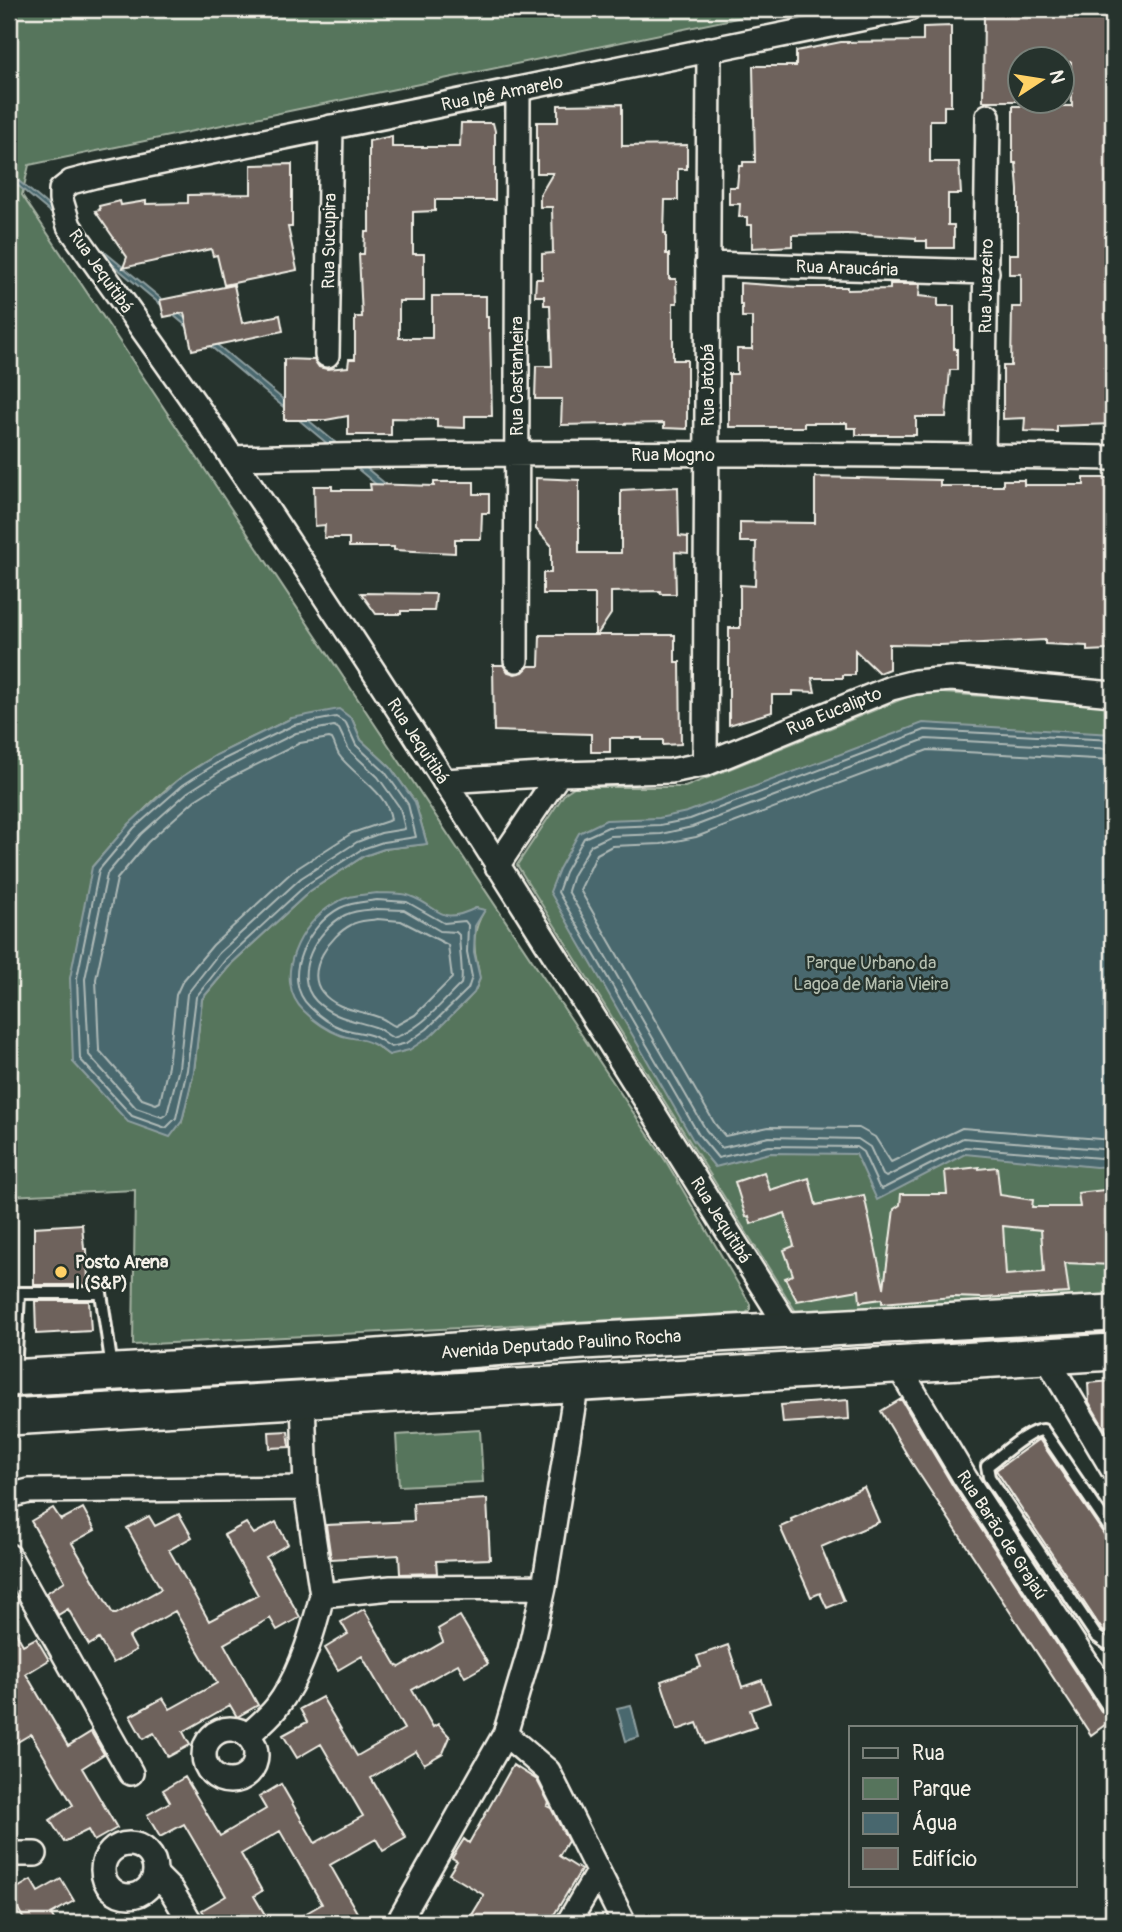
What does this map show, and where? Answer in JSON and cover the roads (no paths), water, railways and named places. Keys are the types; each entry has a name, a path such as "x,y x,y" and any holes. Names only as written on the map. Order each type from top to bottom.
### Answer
{"main road":[{"name":"Avenida Deputado Paulino Rocha","path":"12,1378 352,1359 583,1341 1113,1313"},
{"path":"577,1382 583,1341"},
{"path":"9,1417 1113,1352"}],"street":[{"name":"Rua Ipê Amarelo","path":"94,176 909,9"},
{"name":"Rua Jatobá","path":"705,764 709,49"},
{"name":"Rua Castanheira","path":"516,660 518,91"},
{"name":"Rua Juazeiro","path":"983,456 988,116"},
{"name":"Rua Sucupira","path":"327,355 331,127"},
{"name":"Rua Jequitibá","path":"94,176 71,182 61,190 61,200 69,226 232,458 444,781 789,1329"},
{"name":"Rua Araucária","path":"707,264 987,272"},
{"name":"Rua Mogno","path":"232,458 351,455 1113,458"},
{"name":"Rua Eucalipto","path":"444,781 671,771 705,764 891,688 915,682 951,679 1113,694"},
{"path":"497,866 559,774"},
{"path":"1045,1355 1113,1470"},
{"name":"Rua Barão de Grajaú","path":"897,1364 965,1478 1113,1703"},
{"path":"398,1923 505,1734 530,1650 544,1587 577,1382"},
{"path":"248,1735 276,1708 296,1672 313,1632 322,1595 306,1488 303,1400"},
{"path":"9,1496 29,1491 306,1488"},
{"path":"9,1556 131,1773"},
{"path":"322,1595 391,1588 544,1587"},
{"path":"505,1734 548,1771 624,1923"},
{"path":"9,1854 35,1854"},
{"path":"568,1923 598,1872"},
{"path":"155,1874 171,1890 191,1923"}],"lane":[{"path":"12,1378 19,1293 100,1293 112,1372"},
{"path":"1113,1533 1043,1430 1037,1430 987,1465 989,1477 1096,1636 1106,1643 1113,1643"}],"water":[{"path":"9,173 399,495 396,501 9,178"},
{"path":"339,709 352,719 361,740 390,767 415,802 427,844 384,849 364,856 310,891 232,963 202,999 194,1071 182,1121 170,1137 128,1122 73,1062 70,978 92,867 129,824 179,779 216,755 292,718"},
{"name":"Parque Urbano da Lagoa de Maria Vieira","path":"923,723 1113,734 1113,1166 1096,1167 965,1154 877,1200 856,1154 770,1153 715,1167 693,1140 550,892 559,869 579,833 606,820 659,818 687,812"},
{"path":"377,893 406,895 447,915 476,908 485,910 475,926 474,952 480,978 474,993 432,1035 409,1050 389,1055 373,1044 340,1035 316,1022 294,998 290,983 294,952 311,923 340,900"},
{"path":"631,1705 639,1737 626,1741 617,1708"}],"place":[{"name":"Posto Arena I (S&P)","path":"61,1272"}]}
